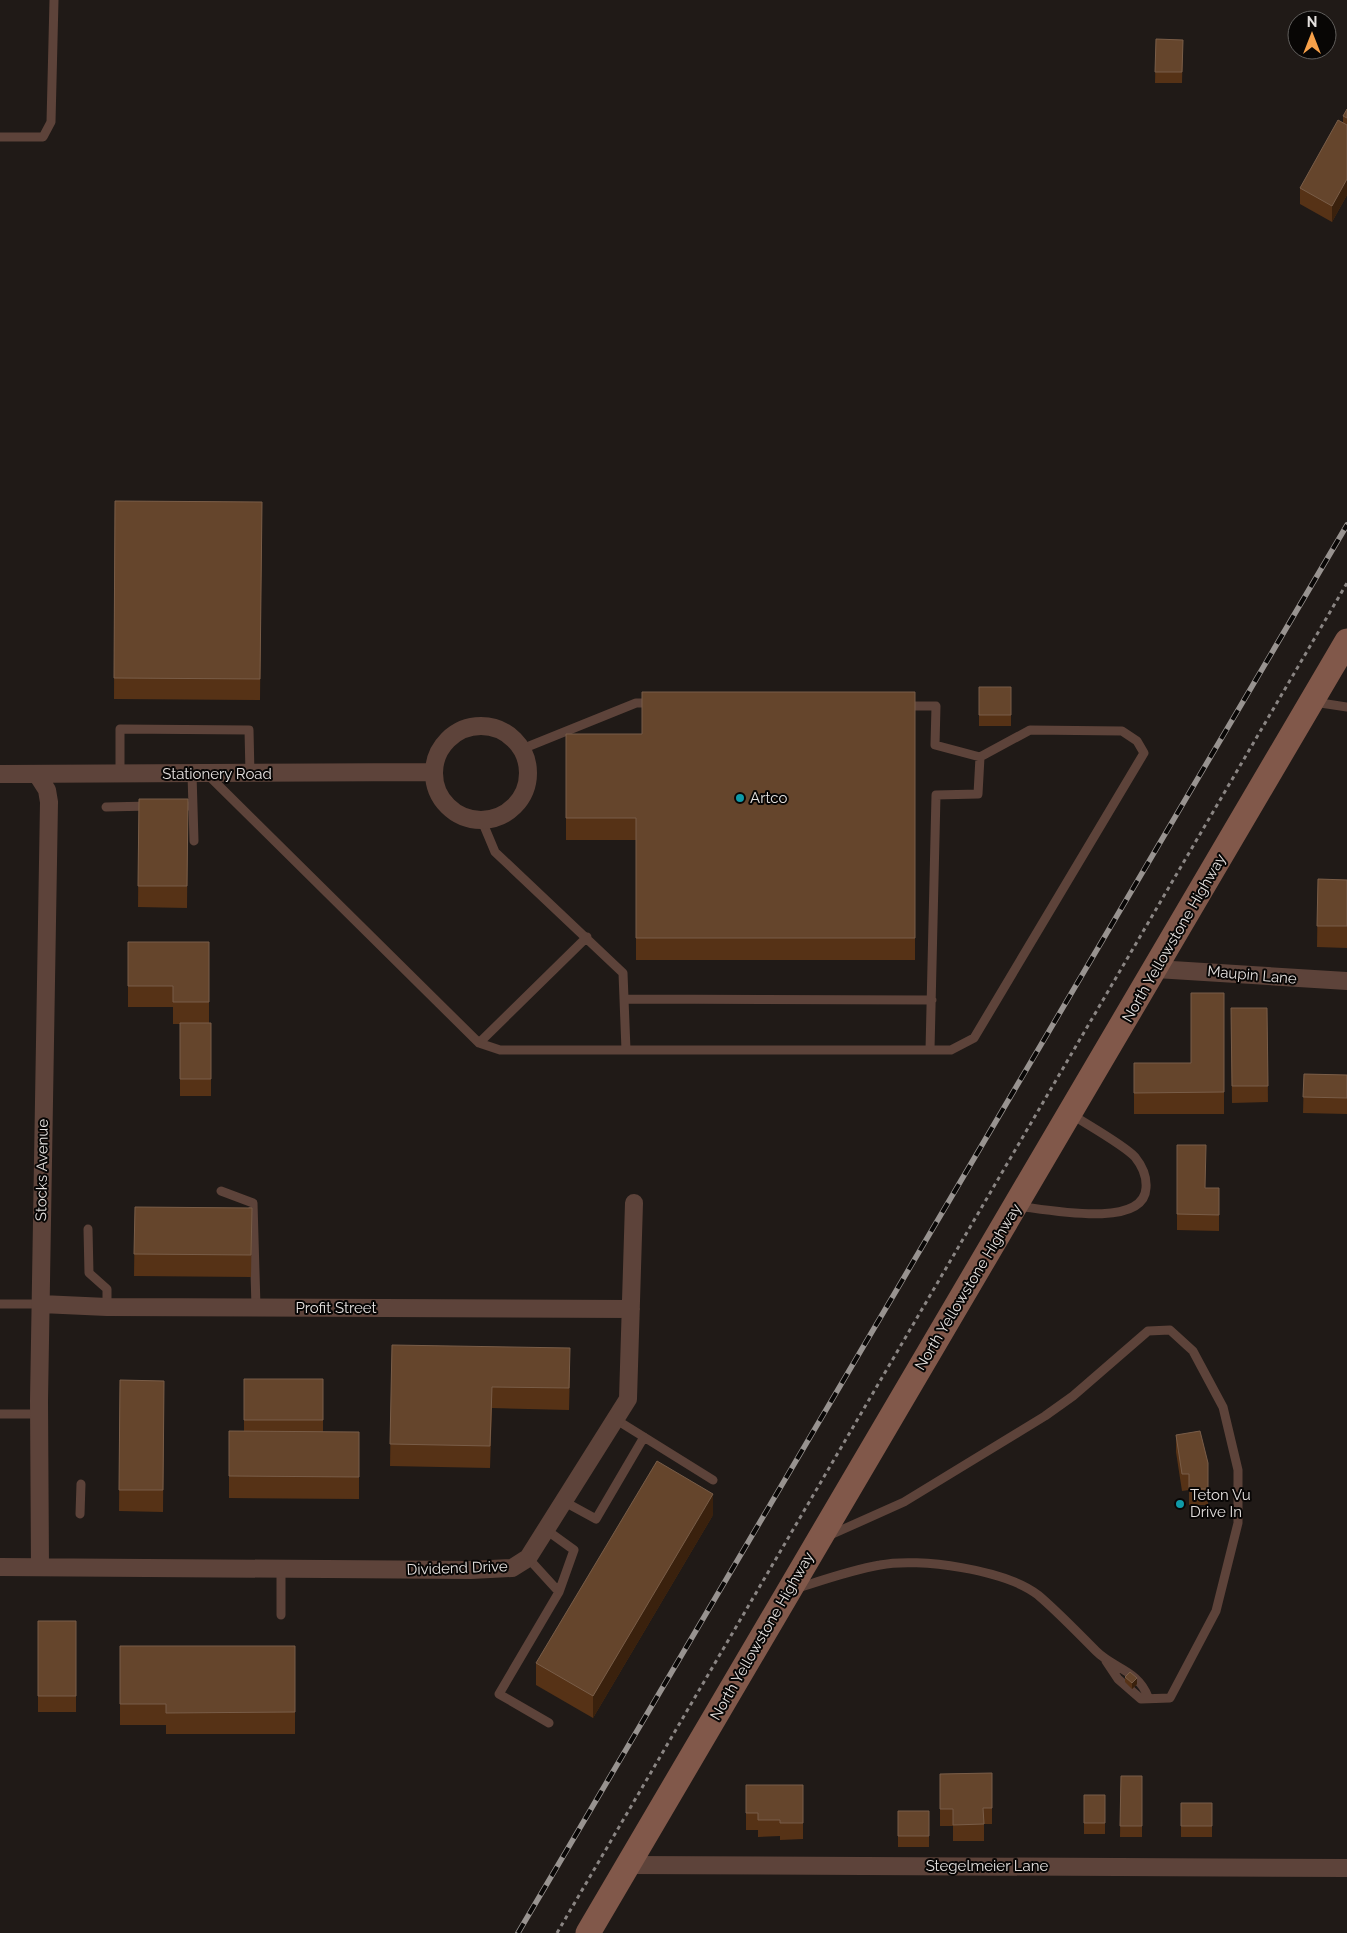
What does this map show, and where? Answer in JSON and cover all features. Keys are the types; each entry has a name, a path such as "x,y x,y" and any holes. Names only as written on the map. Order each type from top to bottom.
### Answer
{"main road":[{"name":"North Yellowstone Highway","path":"588,1933 818,1540 1071,1114 1347,641"}],"street":[{"path":"473,727 489,727 504,732 517,742 522,749 529,771 527,786 521,800 511,811 497,818 482,821 467,819 448,806 436,788 434,772 437,756 445,743 458,732 473,727"},
{"name":"Stationery Road","path":"0,774 38,776 434,772"},
{"name":"Stocks Avenue","path":"38,776 47,790 49,802 41,1304 40,1567"},
{"name":"Maupin Lane","path":"1156,969 1347,981"},
{"name":"Dividend Drive","path":"0,1567 471,1570 512,1568 528,1558 628,1399 634,1203"},
{"name":"Profit Street","path":"41,1304 107,1307 631,1309"},
{"name":"Stegelmeier Lane","path":"628,1865 1347,1868"}],"lane":[{"path":"0,137 43,137 51,122 54,0"},
{"path":"1311,702 1347,707"},
{"path":"522,749 636,703 665,703"},
{"path":"194,841 192,806 200,774 479,1043 500,1050 951,1050 974,1038 1144,753 1137,741 1122,731 1030,730 980,757 935,745 936,706 898,706"},
{"path":"120,775 120,729 249,730 250,774"},
{"path":"930,1050 936,795 978,794 980,757"},
{"path":"106,807 192,806"},
{"path":"482,821 494,852 623,973 626,1050"},
{"path":"479,1043 586,937"},
{"path":"624,998 932,1000"},
{"path":"1016,1206 1090,1216 1134,1209 1146,1195 1147,1176 1134,1156 1071,1114"},
{"path":"221,1191 252,1203 256,1307"},
{"path":"88,1229 89,1273 107,1289 107,1307"},
{"path":"0,1304 41,1304"},
{"path":"789,1590 882,1564 933,1564 1000,1575 1037,1594 1106,1661 1130,1691 1141,1699 1148,1697 1170,1698 1216,1611 1238,1524 1238,1470 1224,1407 1193,1351 1170,1330 1148,1331 1073,1396 1045,1416 904,1502 818,1540"},
{"path":"0,1414 40,1414"},
{"path":"615,1419 713,1480"},
{"path":"563,1501 596,1520 644,1437"},
{"path":"80,1514 81,1484"},
{"path":"545,1529 574,1550 558,1592 499,1694 549,1723"},
{"path":"528,1558 558,1592"},
{"path":"281,1569 281,1615"},
{"path":"1106,1661 1124,1668 1143,1684 1148,1697"}],"path":[{"path":"557,1933 1347,583"}],"building":[{"path":"1156,39 1183,40 1182,72 1155,72"},
{"path":"1347,109 1347,118 1343,116"},
{"path":"1338,120 1347,125 1347,179 1332,206 1300,188"},
{"path":"115,501 262,502 260,679 114,678"},
{"path":"979,687 1011,687 1011,715 979,715"},
{"name":"Artco","path":"642,692 915,692 915,938 636,938 636,818 566,818 566,734 642,734"},
{"path":"139,799 188,799 187,886 138,886"},
{"path":"1318,879 1347,880 1347,926 1317,926"},
{"path":"128,942 209,942 209,1002 173,1002 173,986 128,986"},
{"path":"1191,993 1224,993 1224,1092 1134,1093 1134,1063 1191,1063"},
{"path":"1231,1008 1267,1008 1268,1086 1232,1086"},
{"path":"180,1023 211,1023 211,1079 180,1079"},
{"path":"1304,1074 1347,1075 1347,1098 1303,1097"},
{"path":"1177,1145 1206,1145 1205,1188 1219,1188 1219,1215 1177,1214"},
{"path":"135,1207 252,1208 251,1255 134,1254"},
{"path":"392,1345 570,1348 569,1388 492,1387 490,1446 390,1444"},
{"path":"244,1379 323,1379 323,1420 244,1420"},
{"path":"120,1380 164,1381 163,1490 119,1490"},
{"path":"229,1431 359,1432 359,1477 229,1476"},
{"path":"1200,1431 1208,1463 1208,1489 1189,1489 1189,1474 1182,1474 1176,1435"},
{"path":"657,1461 713,1494 593,1696 536,1663"},
{"path":"38,1621 76,1621 76,1696 38,1696"},
{"path":"120,1646 295,1646 295,1712 166,1713 166,1704 120,1704"},
{"path":"1130,1672 1137,1678 1132,1683 1125,1677"},
{"path":"992,1773 992,1808 983,1808 984,1824 953,1825 953,1809 940,1809 940,1774"},
{"path":"1121,1776 1142,1776 1142,1826 1120,1826"},
{"path":"746,1785 803,1785 803,1823 780,1823 780,1820 758,1820 758,1813 746,1813"},
{"path":"1084,1795 1105,1795 1105,1823 1084,1823"},
{"path":"1181,1803 1212,1803 1212,1826 1181,1826"},
{"path":"898,1811 929,1811 929,1836 898,1836"}],"railway":[{"path":"518,1933 1347,525"}],"place":[{"name":"Artco","path":"740,798"},
{"name":"Teton Vu Drive In","path":"1180,1504"}]}
